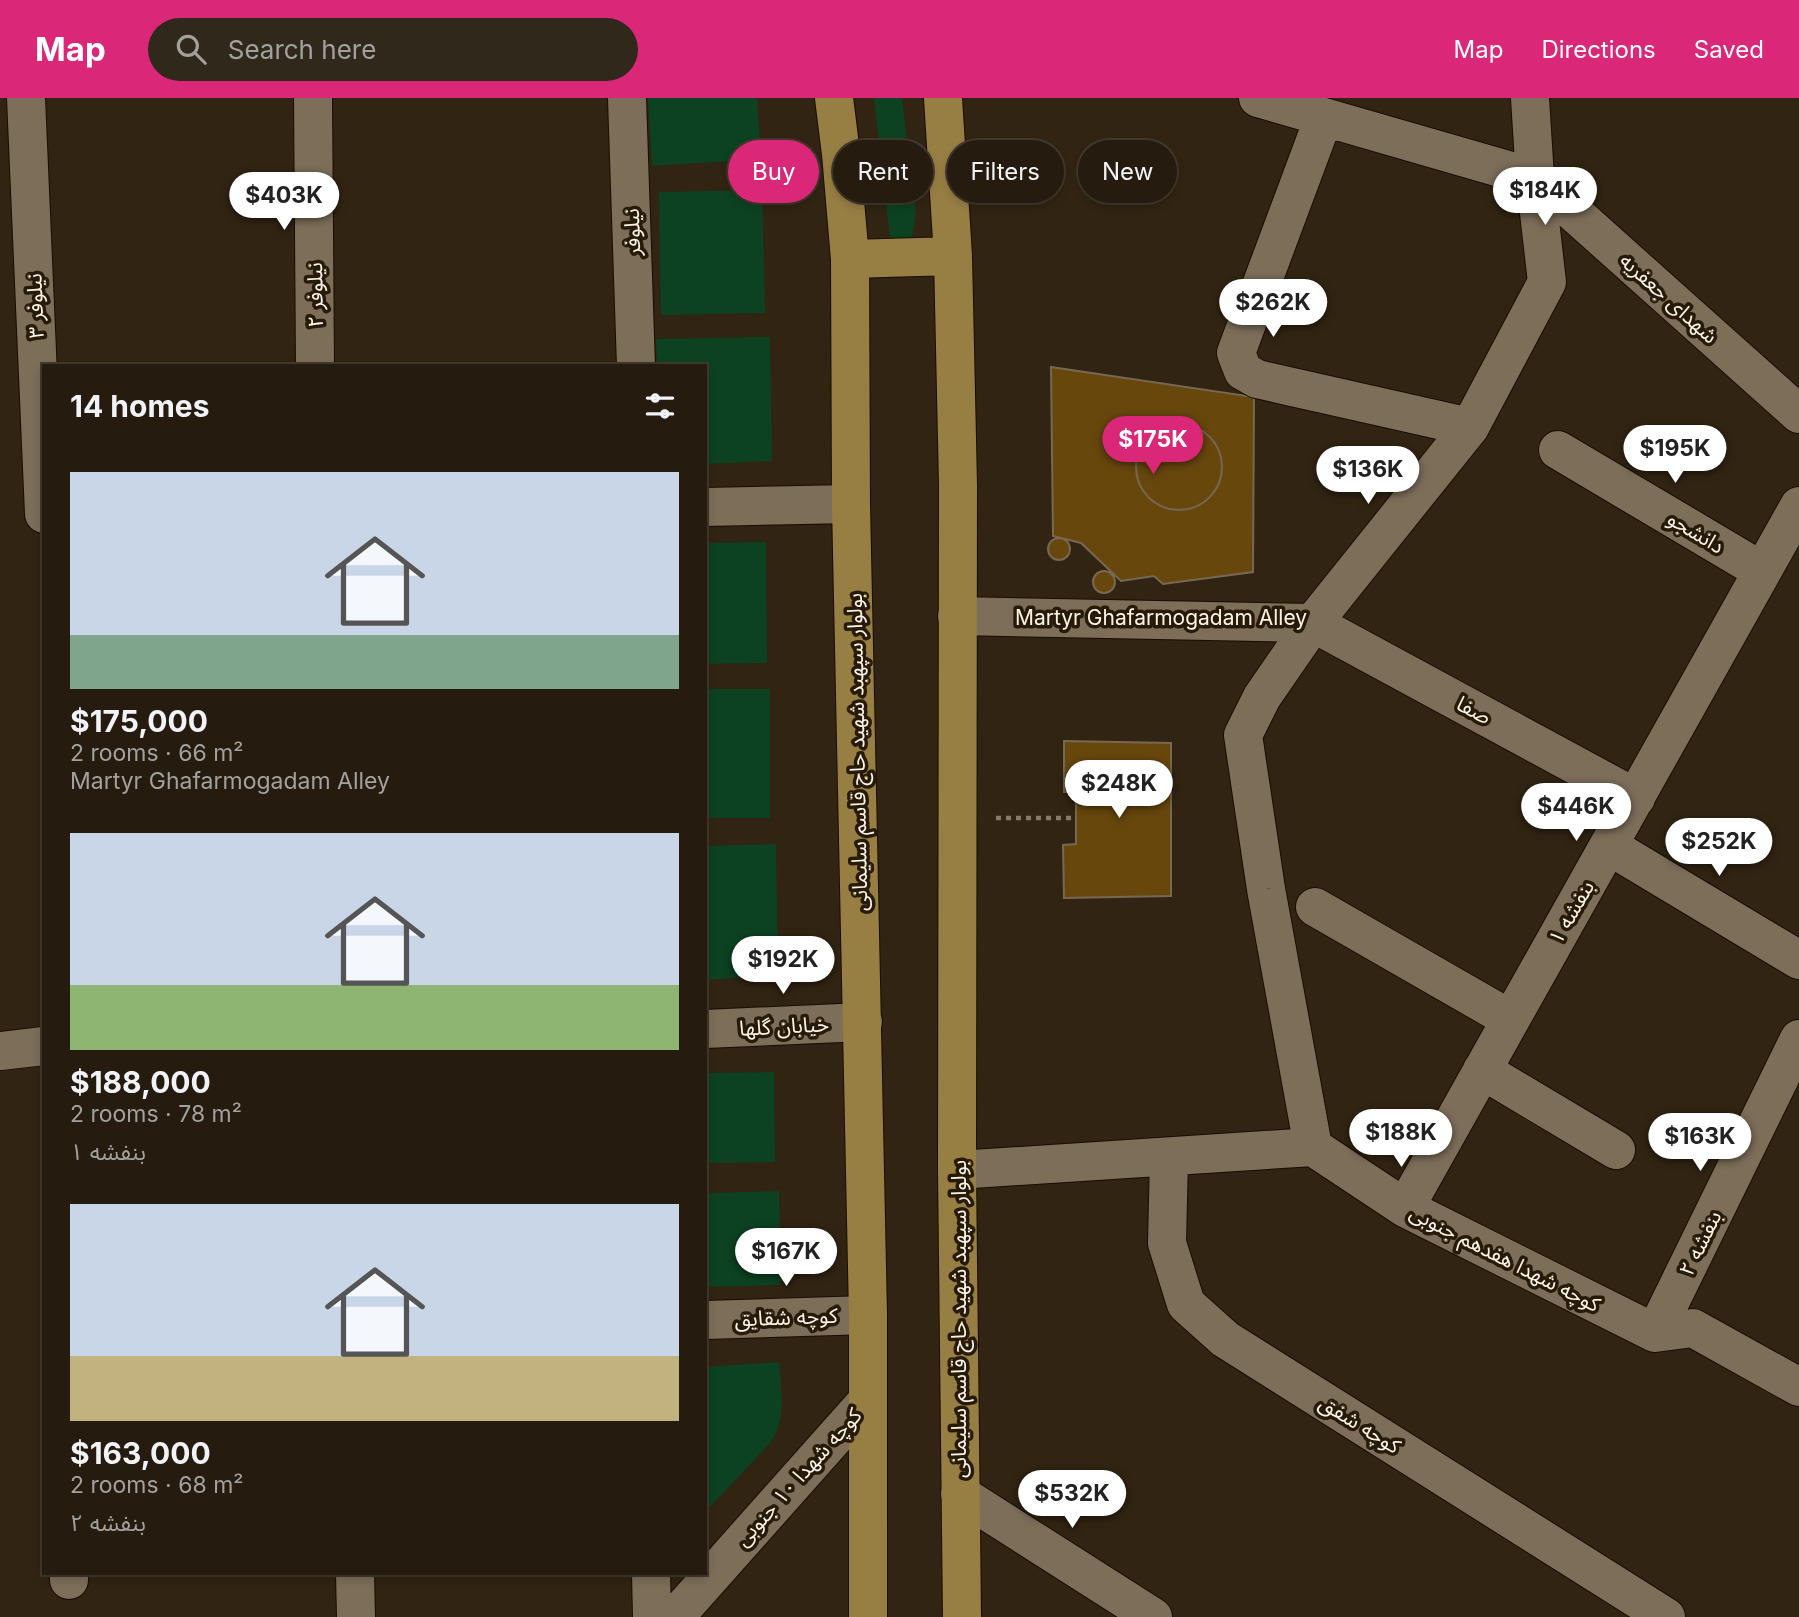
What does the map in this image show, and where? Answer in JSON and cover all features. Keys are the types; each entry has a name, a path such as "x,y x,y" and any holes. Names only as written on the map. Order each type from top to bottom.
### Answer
{"main road":[{"name":"بولوار سپهبد شهید حاج قاسم سلیمانی","path":"834,98 850,259 851,504 868,1315 868,1617"},
{"name":"بولوار سپهبد شهید حاج قاسم سلیمانی","path":"943,98 953,256 958,485 957,1170 962,1617"},
{"path":"850,259 953,256"}],"street":[{"name":"نیلوفر ۳","path":"26,98 42,468"},
{"name":"نیلوفر ۲","path":"313,98 315,364"},
{"name":"نیلوفر","path":"627,98 636,364"},
{"name":"شهدای جعفریه","path":"1258,98 1535,178 1799,414"},
{"name":"Martyr Ghafarmogadam Alley","path":"957,616 1313,622 1470,427 1548,282 1535,178 1530,98"},
{"path":"1324,117 1236,353 1243,371 1257,379 1470,427"},
{"name":"دانشجو","path":"1558,450 1762,571"},
{"path":"707,507 851,504"},
{"name":"بنفشه ۱","path":"1405,1208 1799,506"},
{"path":"957,1170 1312,1147 1266,889 1243,735 1262,696 1313,622"},
{"name":"صفا","path":"1313,622 1636,798"},
{"path":"1609,846 1799,960"},
{"path":"1315,907 1510,1020"},
{"name":"خیابان گلها","path":"707,1029 863,1022"},
{"name":"بنفشه ۲","path":"1655,1333 1799,1040"},
{"path":"0,1051 42,1046"},
{"path":"1482,1070 1616,1150"},
{"name":"کوچه شهدا هفدهم جنوبی","path":"1312,1147 1405,1208 1655,1333"},
{"name":"کوچه شفق","path":"1169,1158 1167,1243 1186,1304 1225,1339 1666,1617"},
{"name":"کوچه شقایق","path":"707,1320 868,1315"},
{"path":"1655,1333 1693,1328 1799,1387"},
{"name":"کوچه شهدا ۱۰ جنوبی","path":"675,1617 867,1401"},
{"path":"960,1493 1153,1617"},
{"path":"355,1575 356,1617"},
{"path":"651,1575 652,1617"}],"path":[{"path":"957,818 1076,818"}],"green space":[{"path":"648,98 757,98 760,140 728,140 728,161 652,166"},
{"path":"874,98 902,98 907,140 879,140"},
{"path":"728,191 728,203 762,203 765,313 661,315 659,192"},
{"path":"886,203 915,203 916,214 912,236 902,243 890,238"},
{"path":"770,337 772,461 707,464 707,364 657,364 656,339"},
{"path":"766,542 767,663 707,664 707,543"},
{"path":"707,689 770,689 770,818 707,818"},
{"path":"776,844 778,975 707,980 707,846"},
{"path":"774,1072 775,1162 707,1163 707,1073"},
{"path":"779,1191 781,1285 707,1287 707,1193"},
{"path":"779,1362 782,1403 779,1423 771,1442 707,1510 707,1367"}],"building":[{"path":"1051,367 1254,397 1253,572 1163,584 1154,576 1121,581 1081,543 1053,536"},
{"path":"1179,424 1203,431 1215,443 1222,467 1215,491 1203,503 1179,510 1155,503 1143,491 1136,467 1143,443 1155,431"},
{"path":"1059,538 1067,541 1070,549 1067,557 1059,560 1051,557 1048,549 1051,541"},
{"path":"1104,571 1112,574 1115,582 1112,590 1104,593 1096,590 1093,582 1096,574"},
{"path":"1064,741 1171,743 1171,896 1064,898 1063,845 1076,844 1076,792 1064,792"}]}
